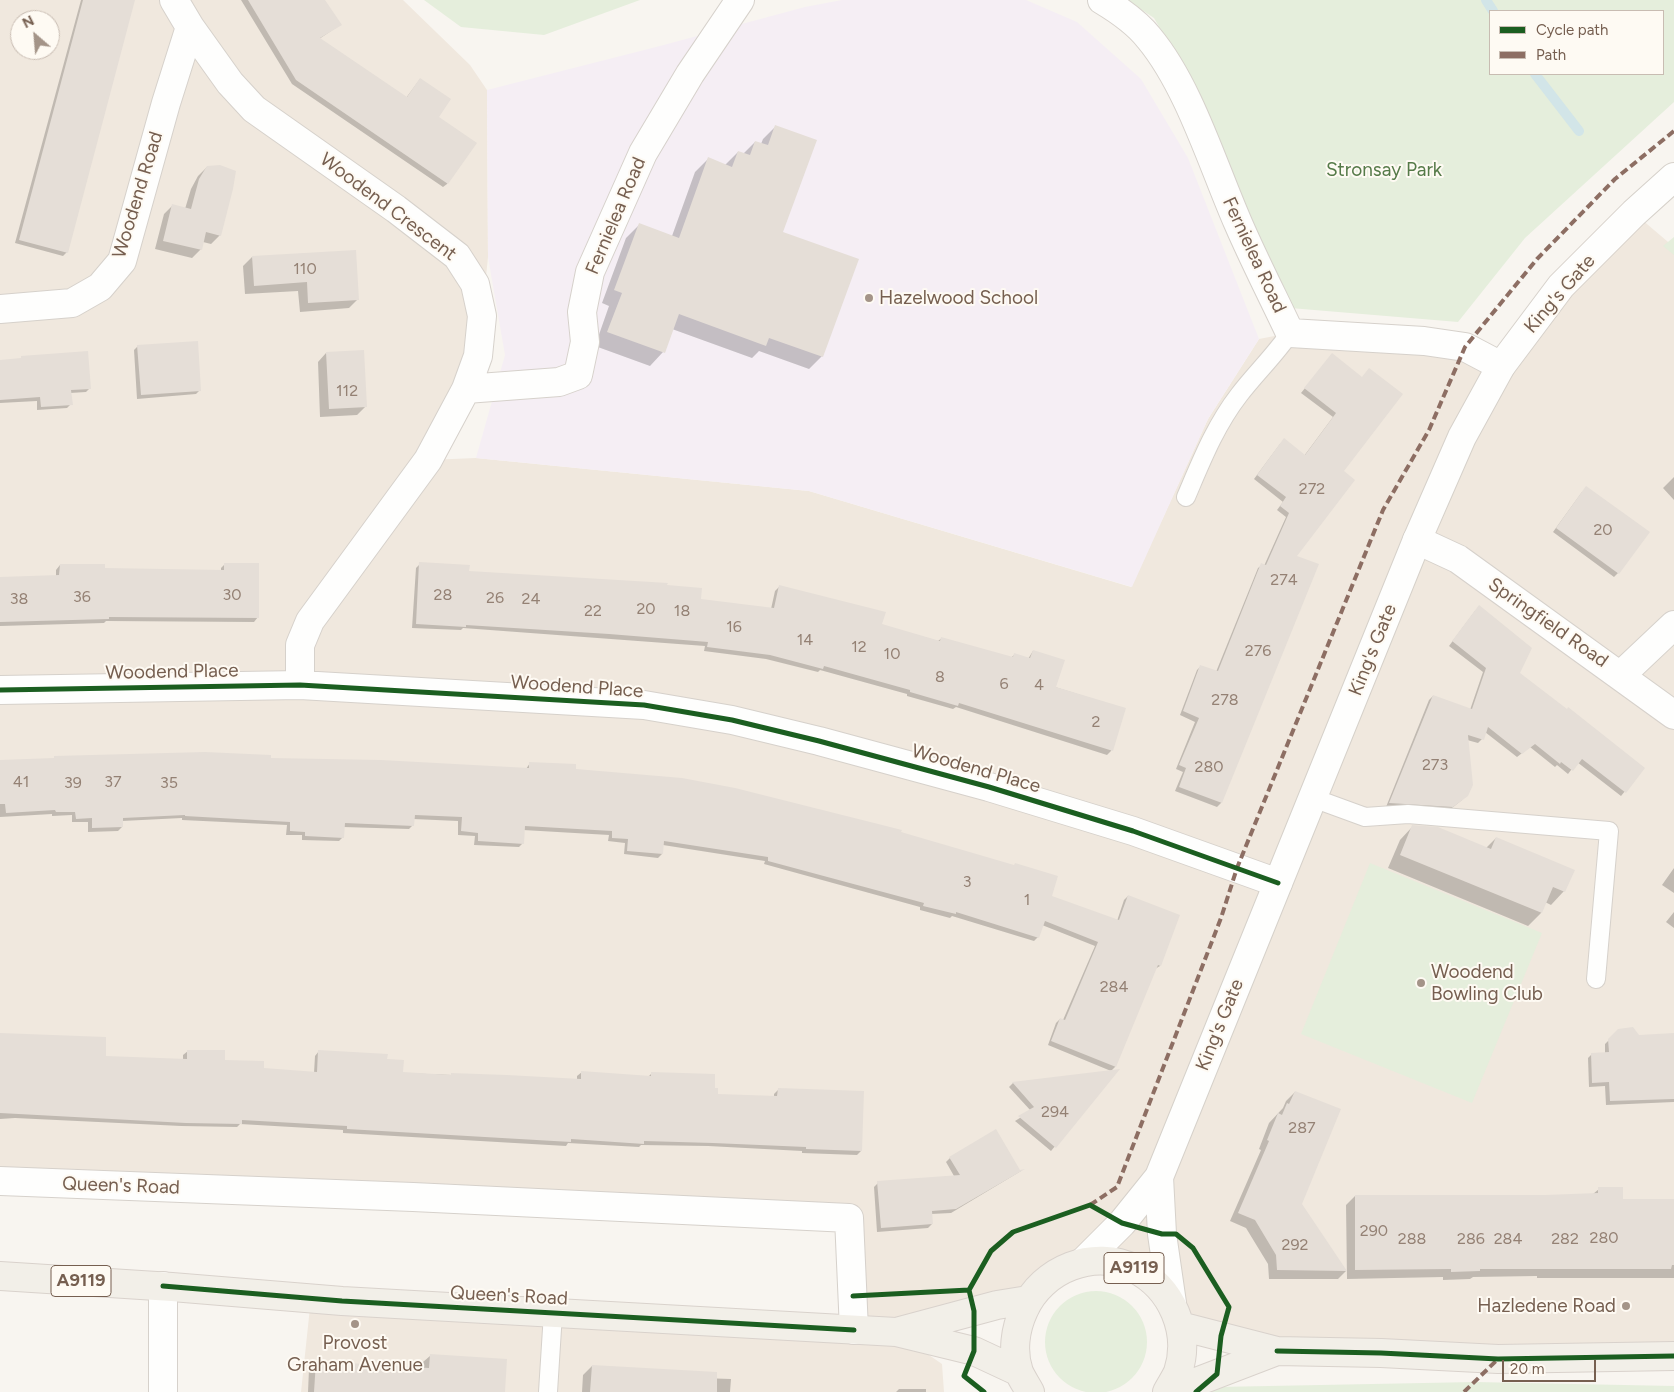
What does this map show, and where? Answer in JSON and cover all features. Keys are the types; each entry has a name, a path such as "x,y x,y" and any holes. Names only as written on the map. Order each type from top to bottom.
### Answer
{"main road":[{"name":"A9119","path":"1025,1382 1015,1348 1018,1322 1028,1300 1043,1282 1061,1269 1083,1262 1109,1261 1135,1269 1156,1284 1176,1314"},
{"name":"Queen's Road","path":"0,1276 163,1286 342,1301 896,1332 974,1351 1025,1382"},
{"name":"Queen's Road","path":"896,1332 997,1305 1028,1300"},
{"path":"1176,1314 1276,1351 1498,1359 1674,1356"},
{"path":"1168,1392 1178,1372 1182,1349 1176,1314"},
{"path":"1168,1392 1276,1351"}],"street":[{"name":"Woodend Crescent","path":"174,0 190,27 230,83 254,109 396,209 457,256 475,284 482,316 478,356 466,389 428,460 310,621 300,645 300,685"},
{"name":"Fernielea Road","path":"466,389 559,382 578,375 585,342 582,312 590,272 643,153 690,74 740,0"},
{"name":"Fernielea Road","path":"1102,0 1149,37 1173,72 1238,224 1290,333 1424,341 1465,347 1501,366"},
{"name":"Woodend Road","path":"0,309 72,303 100,287 122,261 166,103 190,27"},
{"name":"King's Gate","path":"1083,1262 1122,1223 1159,1177 1417,540 1462,436 1501,366 1561,286 1634,213 1674,177"},
{"name":"Springfield Road","path":"1417,540 1458,559 1674,715"},
{"path":"1621,675 1674,625"},
{"name":"Woodend Place","path":"0,690 300,685 644,705 732,720 819,741 989,787 1133,831 1278,883"},
{"name":"King's Gate","path":"1159,1177 1162,1234 1176,1314"},
{"name":"Queen's Road","path":"0,1181 423,1197 849,1218 854,1330"},
{"path":"163,1286 163,1392"}],"lane":[{"path":"1186,498 1211,441 1239,396 1275,355 1290,333"},
{"path":"1313,798 1366,817 1408,814 1609,831 1596,979"},
{"path":"548,1392 553,1313"}],"shaded area":[{"path":"0,0 403,0 470,65 487,90 488,257 482,316 428,460 476,458 809,491 1131,587 1208,419 1259,339 1290,333 1501,366 1634,213 1674,247 1674,1356 1381,1353 1180,1326 1135,1269 1043,1282 897,1333 942,1364 944,1392 301,1392 311,1298 854,1330 849,1218 0,1181"},
{"name":"Hazelwood School","path":"842,0 1026,0 1077,22 1141,79 1188,158 1259,339 1208,419 1132,587 809,491 476,458 505,355 488,257 487,90 805,7"}],"green space":[{"path":"424,0 640,0 544,35 461,27"},
{"name":"Stronsay Park","path":"1127,0 1674,0 1674,102 1525,238 1458,322 1290,308 1254,231 1204,105 1154,18"},
{"path":"1674,237 1674,255 1663,246"},
{"name":"Woodend Bowling Club","path":"1370,863 1542,933 1472,1103 1301,1034"},
{"path":"1096,1291 1115,1295 1132,1306 1143,1323 1147,1342 1143,1361 1132,1378 1115,1389 1096,1393 1077,1389 1060,1378 1049,1361 1045,1342 1049,1323 1060,1306 1077,1295"},
{"path":"1475,1382 1674,1386 1674,1392 1210,1392 1217,1387"}],"building":[{"path":"83,0 135,0 68,253 19,240"},
{"path":"248,0 325,0 342,25 320,38 407,97 420,78 451,99 439,117 477,143 448,184 296,80"},
{"path":"775,125 817,140 783,232 859,259 823,357 769,338 766,346 679,314 665,353 607,332 622,293 614,290 639,223 679,238 708,157 732,167 738,151 750,155 755,141 768,145"},
{"path":"220,165 236,171 221,236 206,232 202,250 163,241 172,204 191,209 199,179 207,166"},
{"path":"356,250 359,300 308,303 307,282 254,286 252,256"},
{"path":"198,341 201,391 141,395 137,345"},
{"path":"364,350 367,407 329,409 326,352"},
{"path":"88,351 91,389 71,390 73,405 41,407 40,397 0,400 0,360 21,358 21,356"},
{"path":"1332,353 1362,377 1369,368 1403,394 1344,471 1355,480 1297,556 1319,564 1222,803 1179,787 1186,768 1179,765 1199,718 1183,711 1200,665 1218,671 1261,563 1266,565 1289,513 1280,506 1286,497 1257,475 1284,438 1305,455 1336,413 1304,388"},
{"path":"1586,486 1650,532 1619,574 1556,528"},
{"path":"419,562 470,565 469,571 668,583 667,585 702,588 701,599 774,608 779,585 886,612 882,624 940,641 941,637 1013,657 1014,653 1030,658 1033,650 1065,660 1056,687 1126,708 1113,751 959,703 958,706 910,692 910,690 824,666 823,669 770,655 707,647 708,642 466,625 466,627 416,624"},
{"path":"224,563 259,563 259,618 109,617 109,619 0,622 0,577 59,575 60,564 105,564 105,568 224,570"},
{"path":"1479,605 1532,648 1520,673 1567,709 1568,707 1645,768 1626,793 1582,759 1573,771 1561,762 1560,764 1535,744 1522,754 1488,727 1484,740 1468,735 1473,785 1468,796 1453,807 1389,803 1433,695 1472,709 1486,668 1452,641"},
{"path":"205,752 271,755 271,758 381,760 529,768 529,762 576,764 576,769 682,778 735,788 902,830 901,832 1058,876 1052,896 1119,920 1128,895 1180,915 1161,966 1158,965 1116,1067 1051,1041 1060,1018 1065,1020 1098,942 1045,921 1039,938 956,912 956,914 923,906 924,903 768,861 768,857 664,841 663,854 627,851 628,839 612,838 612,831 525,826 524,844 478,841 478,833 461,831 462,817 415,815 414,826 345,823 344,838 305,836 305,832 290,831 290,822 185,815 123,818 123,827 92,828 92,818 76,819 75,812 56,812 55,810 6,813 5,804 0,804 0,760 54,758 54,756"},
{"name":"Woodend Bowling Club","path":"1412,825 1438,827 1491,849 1496,837 1575,870 1565,892 1553,887 1542,913 1400,855"},
{"path":"1633,1027 1639,1035 1674,1033 1674,1099 1610,1101 1609,1082 1592,1083 1591,1053 1609,1052 1608,1039 1618,1029"},
{"path":"0,1033 106,1037 106,1056 187,1059 187,1050 225,1050 225,1060 264,1061 264,1068 317,1072 318,1050 388,1054 387,1059 404,1060 403,1072 581,1079 581,1071 651,1076 651,1072 715,1074 715,1088 718,1088 718,1094 777,1096 778,1088 864,1091 862,1151 713,1143 644,1141 644,1144 571,1139 571,1142 347,1129 347,1126 242,1120 242,1124 186,1123 0,1113"},
{"path":"1120,1069 1056,1148 1018,1116 1034,1107 1012,1082"},
{"path":"1295,1091 1341,1109 1302,1204 1347,1271 1277,1270 1276,1255 1255,1220 1238,1213 1269,1141 1267,1140 1278,1113 1282,1115"},
{"path":"996,1129 1020,1170 1025,1169 956,1209 932,1211 933,1224 881,1228 877,1181 960,1175 949,1157"},
{"path":"1598,1187 1623,1187 1623,1199 1674,1199 1674,1265 1672,1265 1671,1269 1480,1269 1480,1271 1451,1272 1451,1269 1355,1270 1355,1195 1545,1195 1598,1193"},
{"path":"430,1354 507,1359 505,1392 314,1392 316,1361 429,1368"},
{"path":"592,1365 717,1372 717,1392 590,1392"}],"waterway":[{"path":"1486,0 1492,10"},
{"path":"1536,75 1579,131"}],"marked path":[{"path":"1090,1205 1117,1187 1221,918 1237,868 1383,510 1429,430 1465,347 1537,259 1615,179 1674,131"},
{"path":"1464,1392 1498,1359"}],"cycle path":[{"path":"0,690 300,685 644,705 732,720 819,741 989,787 1133,831 1278,883"},
{"path":"853,1296 969,1290 991,1251 1013,1232 1090,1205 1122,1223 1162,1234 1176,1234 1193,1248 1229,1307 1221,1336 1217,1374 1196,1392"},
{"path":"163,1286 342,1301 854,1330"},
{"path":"969,1290 974,1311 974,1351 964,1376 984,1392"},
{"path":"1277,1351 1381,1353 1498,1359 1674,1356"}],"place":[{"name":"Hazelwood School","path":"869,298"},
{"name":"Woodend Bowling Club","path":"1421,983"},
{"name":"Hazledene Road","path":"1626,1306"},
{"name":"Provost Graham Avenue","path":"355,1324"}]}
